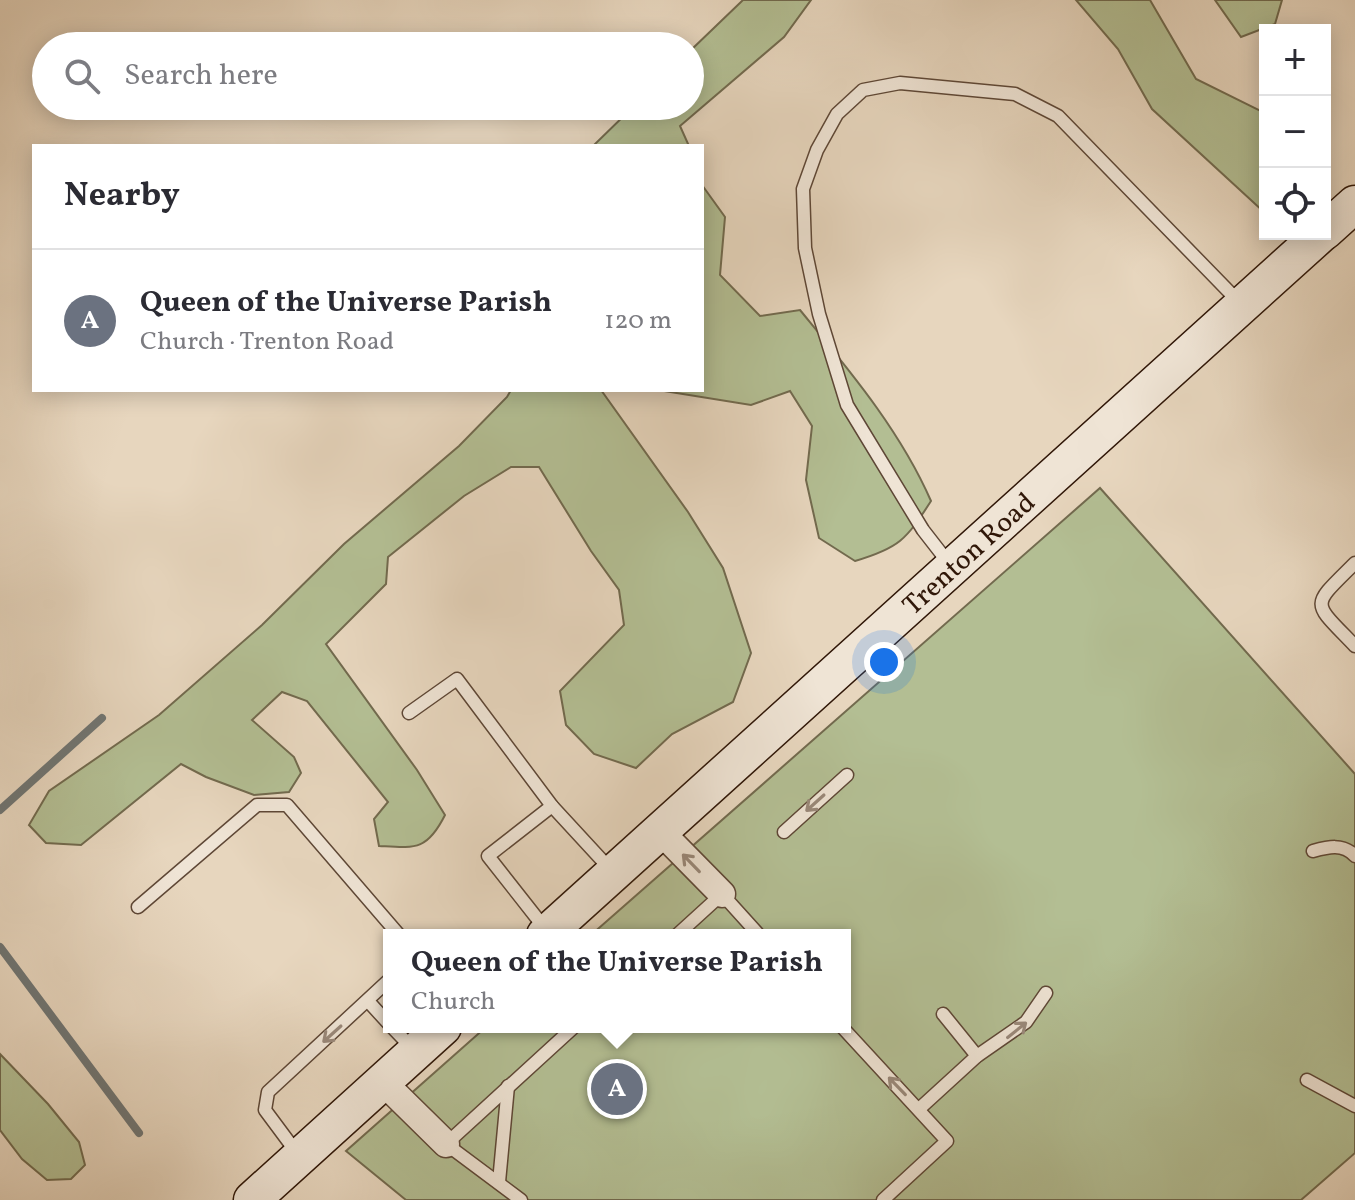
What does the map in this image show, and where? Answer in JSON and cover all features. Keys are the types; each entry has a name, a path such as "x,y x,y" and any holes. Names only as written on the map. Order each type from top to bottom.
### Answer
{"main road":[{"name":"Trenton Road","path":"1331,225 1355,204"},
{"name":"Trenton Road","path":"552,929 1314,240"},
{"path":"252,1200 383,1082 399,1034"}],"street":[{"path":"660,831 722,894"},
{"path":"383,1082 446,1144"}],"lane":[{"path":"952,567 923,530 847,405 819,314 805,248 803,189 807,176 837,114 863,90 900,83 1015,94 1058,116 1242,305"},
{"path":"1355,563 1322,596 1320,605 1355,646"},
{"path":"409,713 457,679 552,806 614,873"},
{"path":"784,832 847,775"},
{"path":"138,907 257,805 287,805 394,929"},
{"path":"542,929 488,856 552,806"},
{"path":"1313,851 1334,846 1355,856"},
{"path":"684,929 722,894 754,929"},
{"path":"300,1157 265,1110 268,1092 383,986"},
{"path":"919,1109 977,1056 1020,1028 1046,993"},
{"path":"368,1001 383,1017"},
{"path":"943,1014 977,1056"},
{"path":"521,1200 446,1144 567,1033"},
{"path":"848,1033 947,1141 883,1200"},
{"path":"1307,1080 1355,1106"},
{"path":"499,1182 508,1086"}],"green space":[{"path":"743,0 811,0 784,37 704,105 704,38"},
{"path":"1076,0 1150,0 1196,79 1259,110 1259,207 1152,109 1118,49"},
{"path":"1215,0 1282,0 1275,24 1259,24 1259,30 1241,37"},
{"path":"620,120 687,120 680,126 688,144 595,144"},
{"path":"704,188 725,217 720,275 760,316 800,310 889,425 931,501 900,541 882,552 855,561 819,538 806,480 812,426 790,391 751,405 670,392 704,392"},
{"path":"510,392 602,392 688,512 723,568 751,653 733,702 672,734 636,768 594,754 566,725 560,691 624,625 619,590 539,467 511,467 464,496 388,557 386,584 326,644 417,770 445,815 426,841 411,847 379,846 374,819 388,802 307,701 282,692 252,720 294,757 301,773 289,792 254,795 181,764 81,845 46,843 29,825 49,791 159,715 262,625 344,544 459,446"},
{"path":"1100,488 1355,774 1355,1153 1301,1200 406,1200 346,1151 479,1033 851,1033 851,929 598,929"},
{"path":"0,1054 79,1142 85,1165 71,1179 47,1180 22,1159 0,1130"}],"waterway":[{"path":"0,810 102,718"},
{"path":"0,947 139,1133"}],"place":[{"name":"Queen of the Universe Parish","path":"617,1089"}]}
